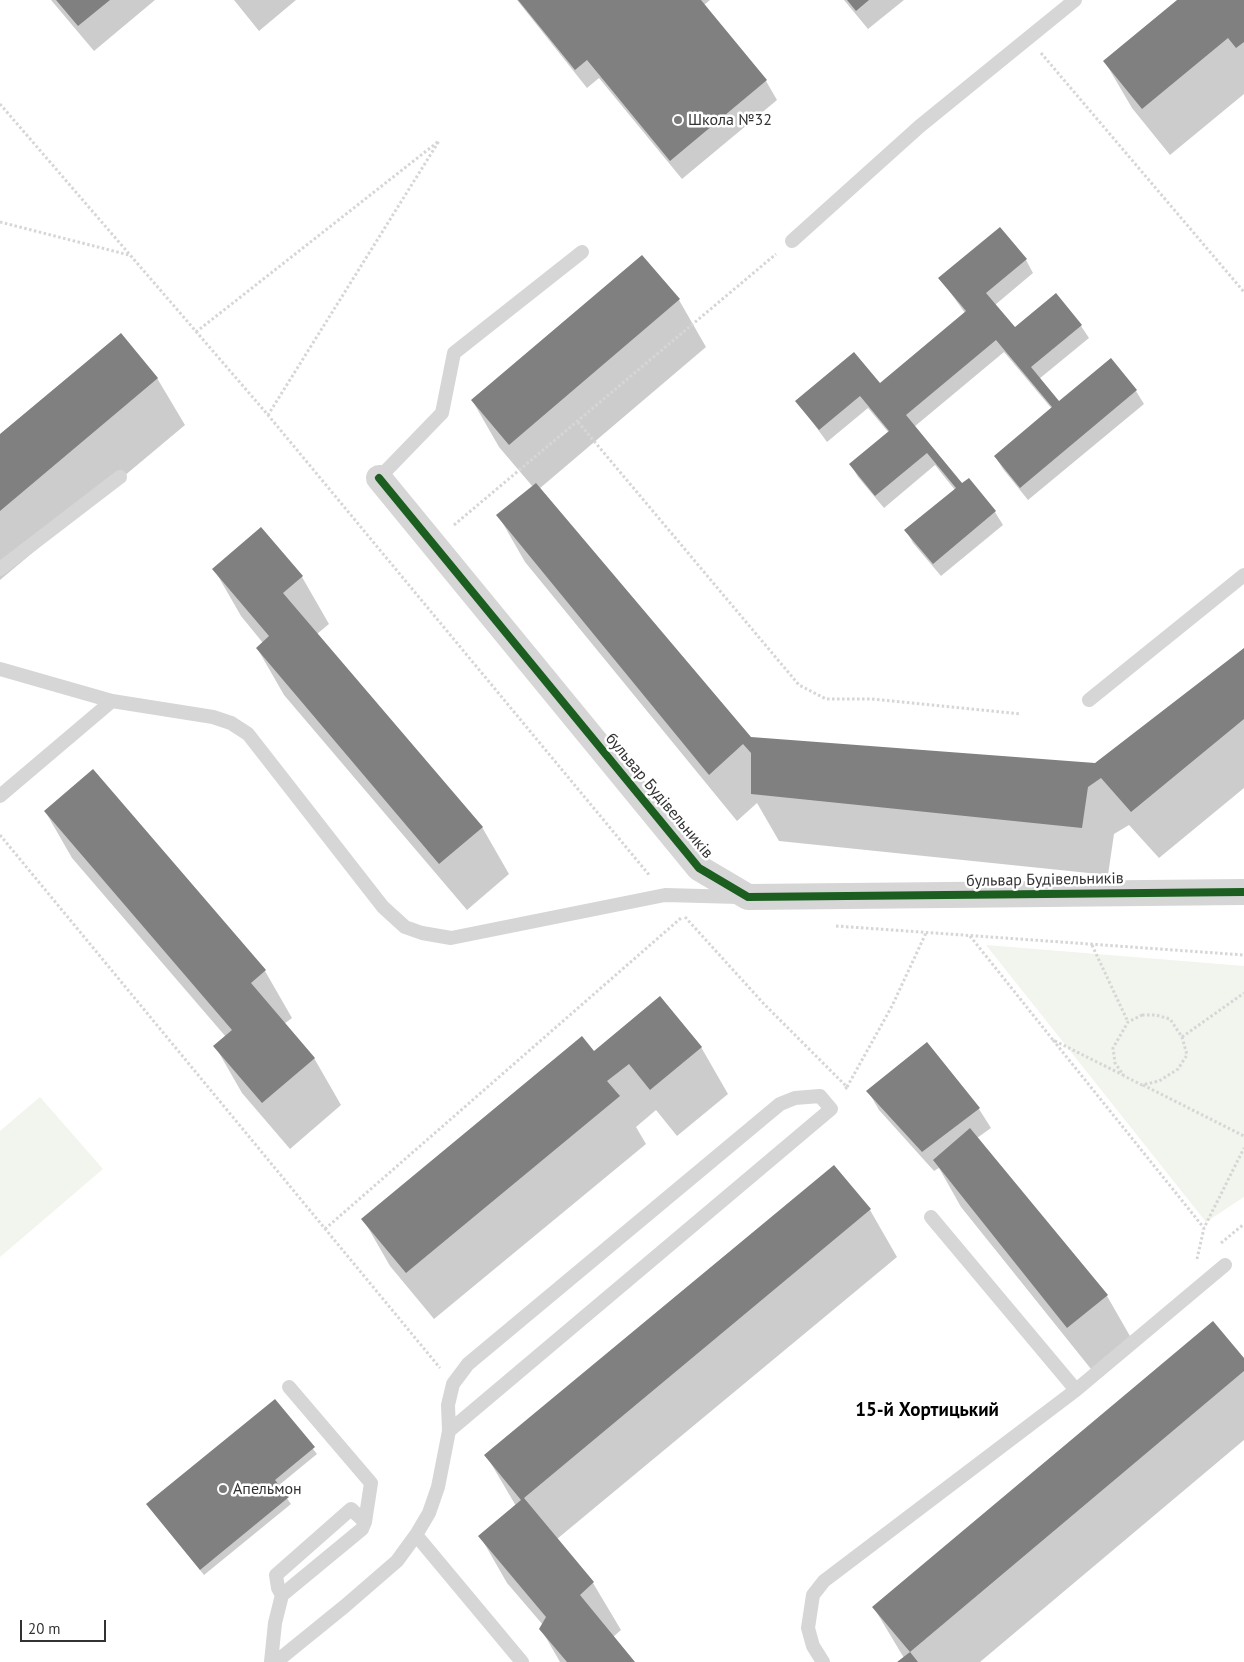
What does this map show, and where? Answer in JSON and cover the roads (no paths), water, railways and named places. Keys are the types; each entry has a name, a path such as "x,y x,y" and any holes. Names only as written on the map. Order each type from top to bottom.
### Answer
{"street":[{"name":"бульвар Будівельників","path":"379,478 699,868 748,898 1244,892"}],"lane":[{"path":"792,241 913,132 1075,0"},
{"path":"379,478 442,413 454,353 582,252"},
{"path":"0,569 120,477"},
{"path":"1090,700 1244,575"},
{"path":"0,669 112,701 212,717 231,723 248,734 383,907 405,927 413,930 451,938 665,895 748,898"},
{"path":"0,796 112,701"},
{"path":"276,1662 345,1606 396,1561 416,1535 429,1513 438,1487 449,1431 448,1404 453,1384 468,1364 780,1104 795,1098 820,1096 831,1109 449,1431"},
{"path":"931,1216 1076,1390"},
{"path":"824,1662 813,1646 808,1628 813,1595 824,1581 1076,1390 1225,1265"},
{"path":"272,1662 275,1623 282,1594 362,1530 372,1483 289,1387"},
{"path":"282,1594 278,1588 276,1575 351,1509 365,1522"},
{"path":"416,1535 522,1662"}],"place":[{"name":"Школа №32","path":"678,120"},
{"name":"Апельмон","path":"223,1489"}],"district":[{"name":"15-й Хортицький","path":"927,1411"}]}
